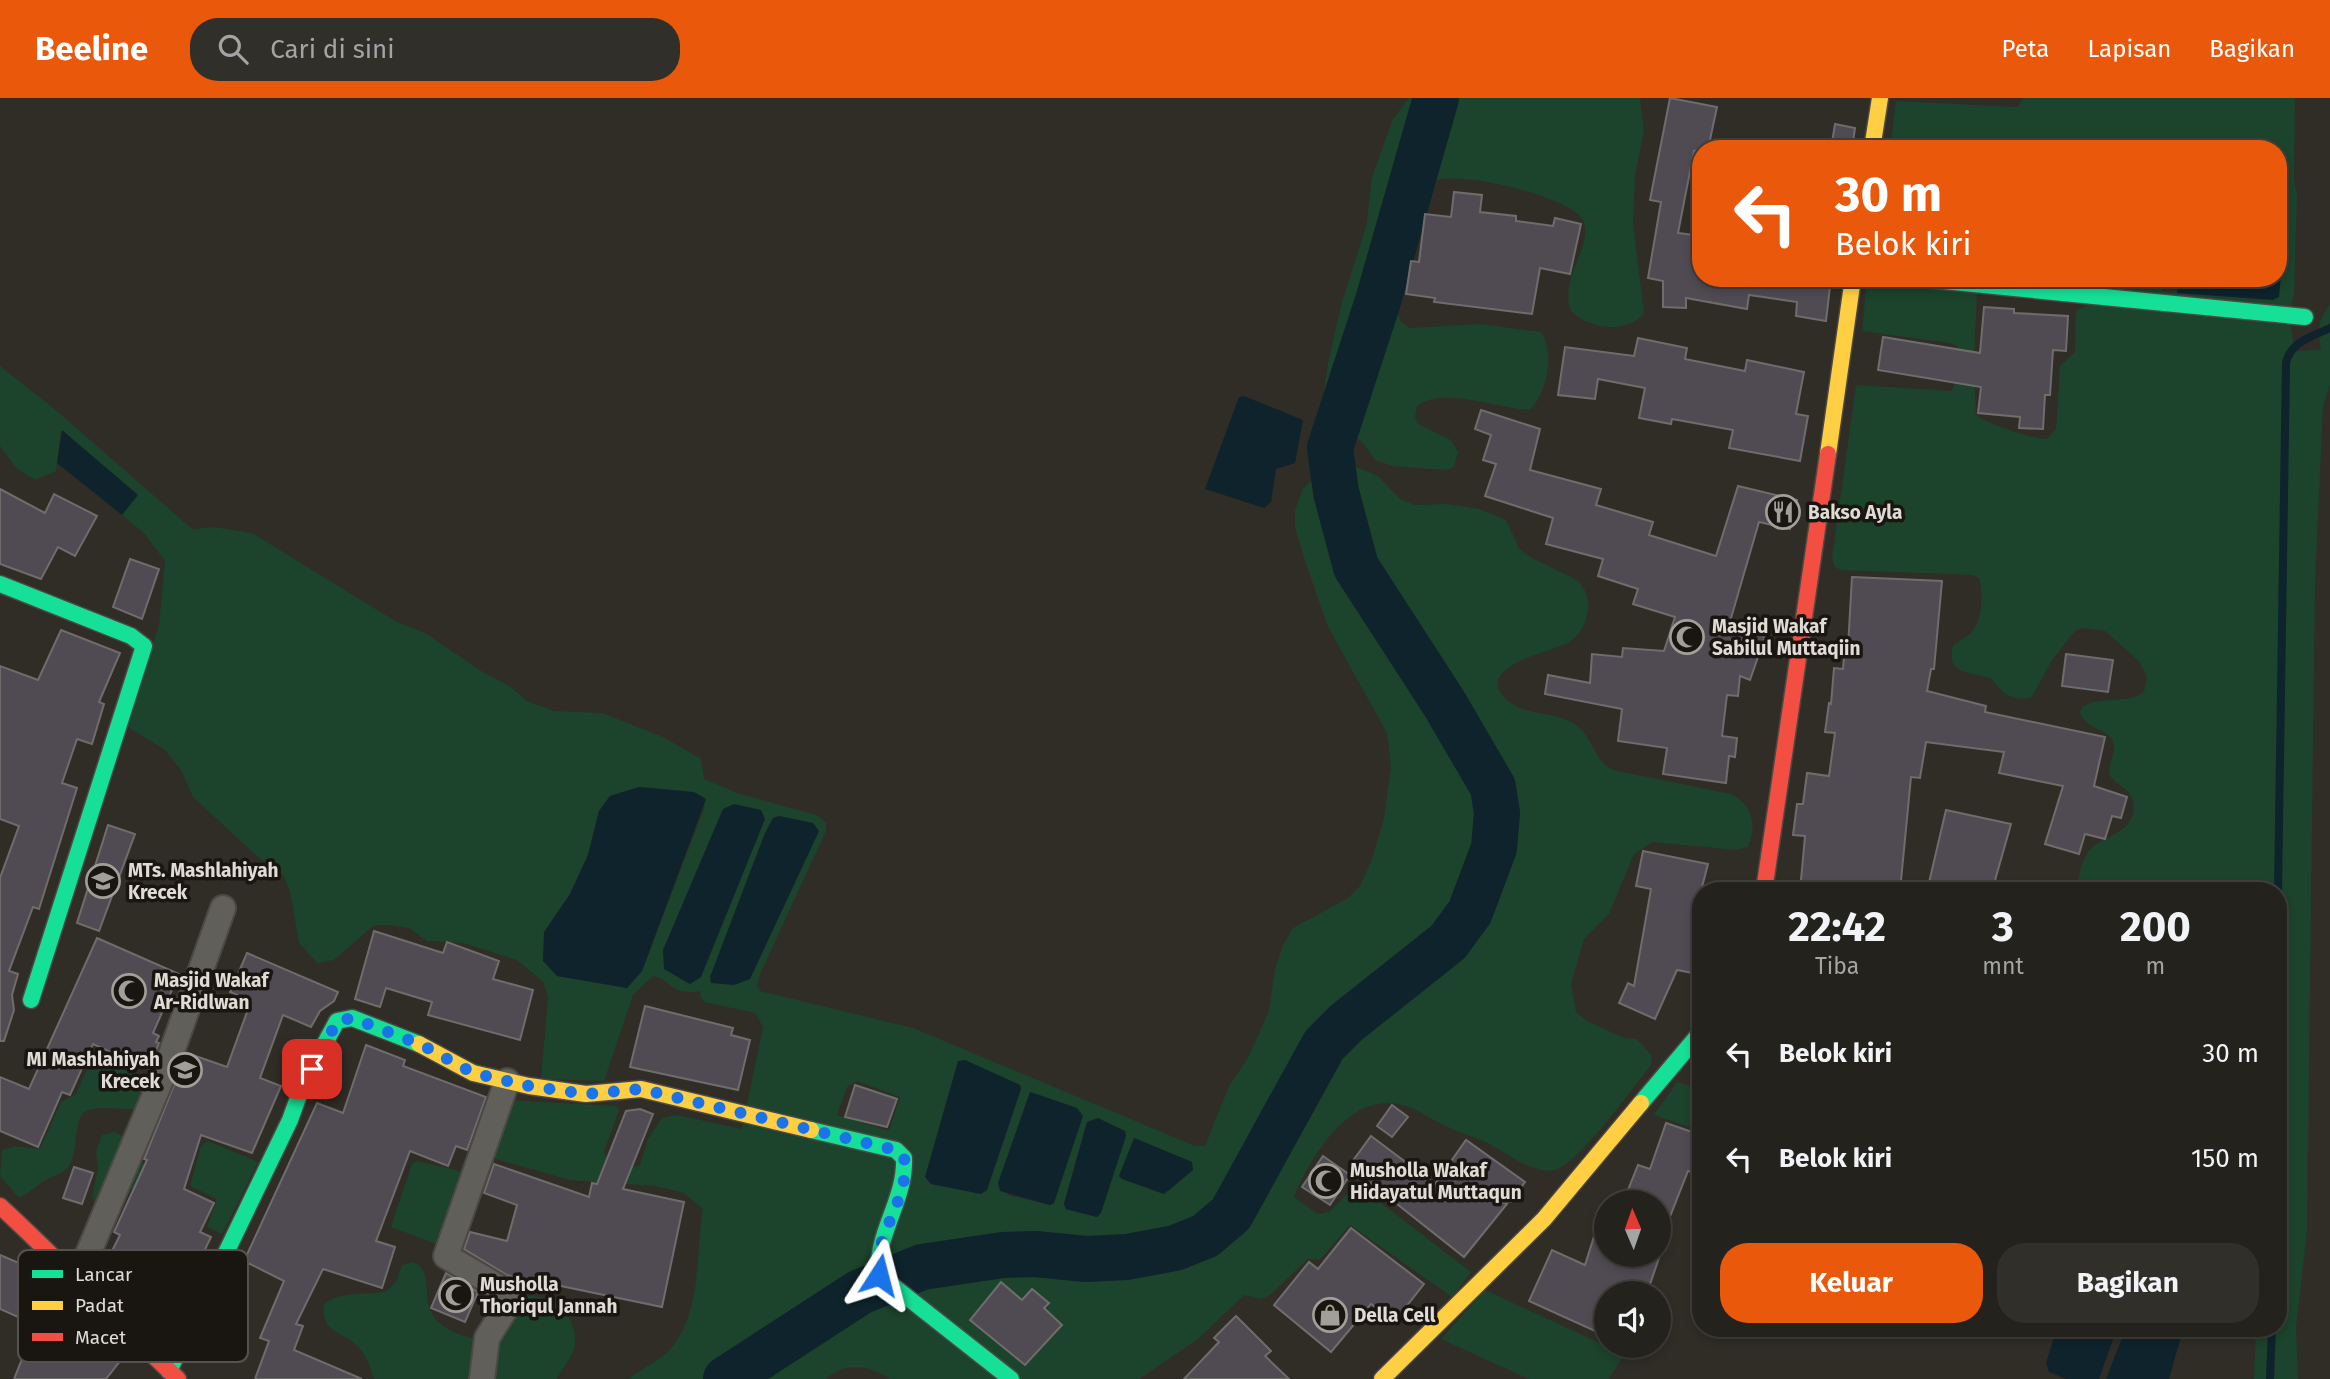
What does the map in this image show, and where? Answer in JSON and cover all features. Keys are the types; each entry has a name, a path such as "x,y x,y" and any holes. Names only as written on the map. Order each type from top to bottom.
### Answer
{"street":[{"path":"1873,140 1880,98"},
{"path":"1765,882 1852,287"},
{"path":"2003,287 2305,317"},
{"path":"0,584 131,636 144,646 31,1000"},
{"path":"90,1250 166,1068 223,908"},
{"path":"231,1250 290,1120 303,1084 337,1021 352,1018 422,1045 473,1073 592,1094 641,1089 896,1150 904,1158 906,1174 878,1260 879,1275 1012,1379"},
{"path":"1381,1379 1544,1219 1692,1043"},
{"path":"482,1379 487,1338 504,1311 508,1296 502,1289 446,1256 507,1081"},
{"path":"0,1206 48,1250"},
{"path":"160,1362 174,1375"}],"green space":[{"path":"1409,98 1640,98 1644,131 1635,175 1633,224 1644,313 1628,325 1598,325 1571,311 1569,286 1585,229 1582,219 1572,210 1532,193 1481,181 1439,179 1428,184 1421,194 1410,226 1407,245 1398,313 1401,322 1410,328 1479,324 1541,332 1548,351 1545,383 1530,410 1456,398 1428,400 1417,406 1415,417 1418,424 1451,440 1458,452 1454,467 1446,470 1393,466 1375,460 1363,443 1325,413 1322,407 1328,363 1342,302 1366,227 1372,177 1393,119"},
{"path":"2024,98 2295,98 2294,179 2297,195 2294,296 2290,317 2294,351 2321,350 2320,326 2330,305 2330,384 2323,407 2315,583 2307,1231 2296,1327 2298,1379 2254,1379 2256,1337 2287,1337 2287,882 2079,882 2087,854 2095,845 2123,829 2134,808 2130,795 2109,774 2114,750 2113,740 2087,723 2080,712 2082,707 2089,703 2129,698 2144,692 2147,677 2139,661 2105,631 2083,628 2075,631 2052,660 2031,698 2012,697 2004,693 1992,679 1962,671 1953,663 1953,646 1971,633 1978,621 1981,599 1979,578 1973,575 1841,570 1835,567 1832,558 1856,385 1951,391 1954,387 1957,346 1862,331 1866,287 1977,289 1974,368 1976,415 2010,430 2047,439 2056,429 2060,366 2075,352 2076,311 2114,291 2114,287 2163,287 2162,291 2279,297 2279,287 2287,287 2287,140 1891,140 1896,101 2017,107"},
{"path":"0,366 58,412 192,529 214,527 252,533 395,621 425,633 481,671 511,687 527,701 554,711 602,713 663,737 701,759 704,779 740,794 817,815 826,823 826,831 760,974 757,986 760,991 913,1028 1195,1146 1205,1146 1229,1086 1248,1058 1269,1011 1275,969 1283,945 1293,928 1348,898 1360,886 1372,859 1384,818 1391,766 1387,733 1328,627 1295,528 1295,510 1303,489 1318,474 1336,468 1356,467 1378,476 1400,499 1414,505 1447,504 1480,509 1506,520 1519,548 1526,555 1577,580 1587,596 1588,605 1583,626 1571,641 1521,661 1500,675 1498,685 1503,696 1519,708 1558,717 1576,725 1602,761 1613,770 1731,794 1744,804 1751,816 1751,839 1748,847 1735,850 1652,842 1634,854 1609,914 1584,939 1571,984 1576,1012 1587,1021 1624,1038 1637,1039 1652,1056 1651,1065 1605,1124 1577,1155 1564,1165 1546,1171 1531,1167 1489,1144 1398,1104 1380,1104 1362,1109 1333,1132 1320,1148 1294,1197 1318,1214 1329,1212 1355,1186 1364,1190 1471,1272 1452,1297 1350,1225 1320,1260 1308,1259 1270,1295 1261,1299 1244,1295 1198,1339 1139,1379 890,1379 858,1367 834,1373 826,1379 629,1379 667,1352 682,1332 693,1298 703,1209 684,1193 655,1186 570,1180 496,1159 494,1154 506,1100 616,1106 619,1110 604,1152 606,1157 636,1167 640,1165 648,1139 662,1118 677,1115 742,1129 763,1027 755,1013 704,1002 700,996 701,991 677,990 653,976 633,995 604,1081 541,1079 548,996 543,982 517,960 463,943 427,941 409,928 389,925 373,926 334,960 317,963 299,943 290,891 283,875 258,857 193,797 181,770 165,750 128,727 159,625 165,561 144,533 122,515 137,494 61,431 56,471 35,480 16,468 0,446","holes":["639,787 683,791 705,806 642,971 627,988 557,976 545,932 570,894 588,855 599,811 610,796","857,1081 900,1097 889,1131 837,1115 847,1087","1030,1092 1077,1108 1054,1203 1050,1205 1007,1195","1087,1122 1125,1136 1097,1217 1066,1209 1064,1204","1134,1138 1192,1162 1192,1170 1169,1191"]},
{"path":"99,1058 139,1076 140,1093 135,1109 103,1108 86,1111 79,1120 69,1166 18,1197 0,1176 2,1150 16,1146 40,1149 61,1102 76,1094 91,1060"},
{"path":"1677,1082 1692,1086 1692,1128 1654,1115"},
{"path":"115,1132 129,1140 138,1161 155,1167 144,1195 134,1189 128,1190 100,1208 92,1197 98,1168 96,1152 102,1135"},
{"path":"208,1141 258,1162 222,1234 207,1227 217,1199 190,1186 201,1146"},
{"path":"417,1161 456,1170 464,1175 439,1245 391,1227 412,1164"},
{"path":"413,1262 422,1269 426,1278 431,1311 438,1322 452,1331 476,1339 508,1296 546,1298 561,1307 572,1324 575,1343 572,1354 557,1379 374,1379 357,1345 331,1329 327,1323 324,1304 346,1295 387,1291 397,1280 402,1265"},
{"path":"1485,1290 1594,1340 1594,1358 1622,1358 1609,1379 1529,1379 1441,1339"}],"water":[{"path":"2178,287 2280,287 2279,297 2273,300 2177,293"},
{"path":"1244,396 1303,420 1295,463 1276,469 1271,502 1264,508 1205,489 1239,397"},
{"path":"62,430 138,495 122,515 57,463"},
{"path":"639,787 694,792 706,799 642,971 627,988 557,976 543,961 544,932 570,894 588,855 599,811 610,796"},
{"path":"734,804 761,810 765,819 701,977 690,984 664,969 663,950 723,809"},
{"path":"779,816 813,823 819,831 750,979 734,985 711,983 710,977 765,833 773,818"},
{"path":"965,1060 1020,1085 1021,1089 987,1190 981,1194 931,1184 925,1177 958,1061"},
{"path":"1030,1092 1077,1108 1083,1116 1054,1203 1050,1205 1000,1191 998,1183"},
{"path":"1098,1118 1125,1131 1126,1136 1101,1213 1097,1217 1066,1209 1064,1204 1087,1122"},
{"path":"1134,1138 1192,1162 1193,1170 1164,1194 1122,1179 1119,1176"},
{"path":"2054,1337 2114,1337 2099,1379 2066,1379 2049,1372 2046,1363"},
{"path":"2122,1337 2181,1337 2169,1379 2106,1379"}],"building":[{"path":"1670,98 1717,107 1710,140 1692,140 1692,161 1678,233 1692,235 1692,287 1830,287 1826,321 1796,316 1797,302 1749,295 1747,309 1686,298 1686,308 1663,307 1663,281 1648,278 1661,202 1650,200"},
{"path":"1835,124 1855,128 1853,140 1832,140"},
{"path":"1454,192 1482,195 1480,212 1516,216 1516,221 1553,226 1555,218 1581,224 1570,274 1540,268 1532,314 1434,302 1435,298 1406,294 1411,261 1419,262 1425,214 1451,217"},
{"path":"1984,307 2014,309 2014,313 2068,316 2066,351 2053,350 2050,395 2045,395 2043,429 2019,428 2020,417 1978,413 1981,387 1878,370 1883,337 1980,353"},
{"path":"1638,338 1687,348 1685,359 1745,371 1747,360 1804,372 1796,414 1808,416 1800,461 1729,448 1733,430 1672,419 1671,424 1639,418 1645,388 1598,379 1595,399 1558,395 1565,347 1634,356"},
{"path":"1481,410 1540,429 1530,470 1601,489 1596,505 1653,522 1649,535 1716,556 1738,486 1797,500 1790,529 1759,522 1729,625 1765,637 1750,680 1740,676 1738,696 1727,695 1722,736 1737,738 1735,757 1729,756 1726,783 1663,774 1667,748 1618,741 1622,709 1545,694 1548,675 1590,683 1592,654 1622,657 1623,648 1664,651 1675,617 1633,604 1638,589 1598,576 1603,559 1546,544 1553,518 1485,496 1496,464 1483,460 1491,435 1475,429"},
{"path":"0,489 45,513 54,494 97,516 75,556 58,547 41,579 0,564"},
{"path":"130,559 159,569 142,619 113,607"},
{"path":"1852,577 1942,581 1934,669 1931,669 1927,691 1986,706 1985,712 2105,737 2094,786 2127,797 2121,818 2112,816 2105,839 2085,834 2079,854 2045,844 2063,786 1999,773 2004,752 1926,742 1920,778 1911,777 1901,882 1801,882 1805,836 1793,835 1797,804 1803,804 1807,773 1829,776 1835,733 1825,732 1834,668 1843,669 1845,646 1848,647"},
{"path":"61,630 120,653 99,702 104,704 92,744 77,739 62,783 77,788 39,909 33,907 9,971 18,974 12,995 14,1010 4,1041 0,1041 0,878 19,826 0,819 0,666 38,680"},
{"path":"2066,654 2113,660 2108,692 2062,686"},
{"path":"1946,810 2011,824 1995,882 1929,882"},
{"path":"108,825 135,834 99,931 77,923"},
{"path":"1643,851 1708,864 1703,882 1692,882 1692,973 1677,970 1655,1019 1619,1003 1628,983 1634,986 1651,889 1636,886"},
{"path":"374,931 443,953 447,942 499,961 493,979 533,990 520,1040 428,1015 432,1002 386,988 380,1007 355,999"},
{"path":"97,938 179,974 153,1033 159,1036 156,1042 159,1043 149,1069 93,1044 70,1095 62,1092 38,1147 0,1131 0,1077 29,1089"},
{"path":"247,953 338,992 334,1001 320,1011 311,1027 283,1015 260,1078 281,1086 252,1153 201,1135 184,1189 214,1203 200,1232 211,1237 205,1250 112,1250 120,1235 114,1232 147,1160 144,1159 187,1053 227,1067 251,1001 230,992"},
{"path":"645,1006 733,1028 731,1035 750,1040 738,1090 630,1067"},
{"path":"366,1045 405,1060 403,1066 486,1097 467,1150 456,1146 448,1166 410,1151 376,1241 395,1247 382,1288 323,1269 296,1324 303,1326 294,1350 362,1379 255,1379 269,1341 260,1338 284,1281 248,1263 248,1252 317,1103 343,1113"},
{"path":"855,1085 897,1099 887,1127 845,1117"},
{"path":"1392,1105 1408,1117 1392,1137 1377,1126"},
{"path":"640,1109 653,1114 623,1189 684,1202 662,1307 551,1284 551,1287 507,1275 464,1249 470,1232 507,1241 517,1205 484,1193 494,1164 589,1197 592,1183 597,1184 626,1111"},
{"path":"1666,1123 1692,1132 1692,1172 1688,1171 1671,1214 1671,1190 1628,1190 1638,1165 1650,1169"},
{"path":"1371,1136 1435,1184 1466,1140 1525,1182 1511,1202 1502,1202 1507,1204 1464,1257 1349,1166"},
{"path":"1323,1156 1350,1175 1330,1205 1302,1187"},
{"path":"74,1167 93,1173 82,1204 63,1198"},
{"path":"1351,1228 1424,1284 1394,1322 1371,1304 1331,1352 1274,1305 1309,1262 1318,1269"},
{"path":"1594,1236 1594,1267 1656,1267 1651,1281 1594,1281 1594,1331 1529,1301 1552,1250 1585,1265"},
{"path":"0,1255 18,1263 18,1317 0,1309"},
{"path":"446,1273 478,1292 465,1322 431,1308"},
{"path":"1001,1282 1022,1300 1032,1289 1049,1303 1044,1308 1062,1325 1025,1365 970,1320"},
{"path":"1236,1316 1271,1351 1265,1356 1289,1379 1184,1379 1219,1342 1214,1338"},
{"path":"21,1362 119,1362 106,1379 14,1379"}],"waterway":[{"path":"726,1379 860,1292 922,1267 1003,1255 1035,1254 1086,1259 1127,1257 1175,1248 1205,1236 1231,1214 1324,1045 1346,1023 1448,942 1470,912 1494,848 1497,813 1493,787 1444,703 1356,567 1336,492 1330,448 1378,301 1436,98"},
{"path":"2278,882 2286,363 2297,345 2330,328"},
{"path":"2270,1379 2272,1337"}],"traffic: fast":[{"path":"2003,287 2305,317"},
{"path":"0,584 131,636 144,646 31,1000"},
{"path":"227,1250 290,1120 303,1084 337,1021 352,1018 419,1044"},
{"path":"1641,1103 1692,1043"},
{"path":"811,1130 896,1150 904,1158 900,1188 882,1245 879,1275 1011,1379"},
{"path":"169,1371 173,1362"}],"traffic: slow":[{"path":"1873,140 1880,98"},
{"path":"1828,454 1852,287"},
{"path":"419,1044 473,1073 529,1086 586,1094 641,1089 811,1130"},
{"path":"1382,1379 1544,1219 1641,1103"}],"traffic: jam":[{"path":"1765,882 1828,454"},
{"path":"0,1206 46,1250"},
{"path":"160,1362 178,1379"}],"place":[{"name":"Bakso Ayla","path":"1783,512"},
{"name":"Masjid Wakaf Sabilul Muttaqiin","path":"1687,637"},
{"name":"MTs. Mashlahiyah Krecek","path":"103,881"},
{"name":"Masjid Wakaf Ar-Ridlwan","path":"129,991"},
{"name":"MI Mashlahiyah Krecek","path":"185,1070"},
{"name":"Musholla Wakaf Hidayatul Muttaqun","path":"1326,1181"},
{"name":"Musholla Thoriqul Jannah","path":"456,1295"},
{"name":"Della Cell","path":"1330,1315"}],"route":[{"path":"312,1069 337,1021 352,1018 422,1045 473,1073 529,1086 586,1094 641,1089 698,1105 896,1150 904,1158 906,1174 878,1260 879,1275"}]}
